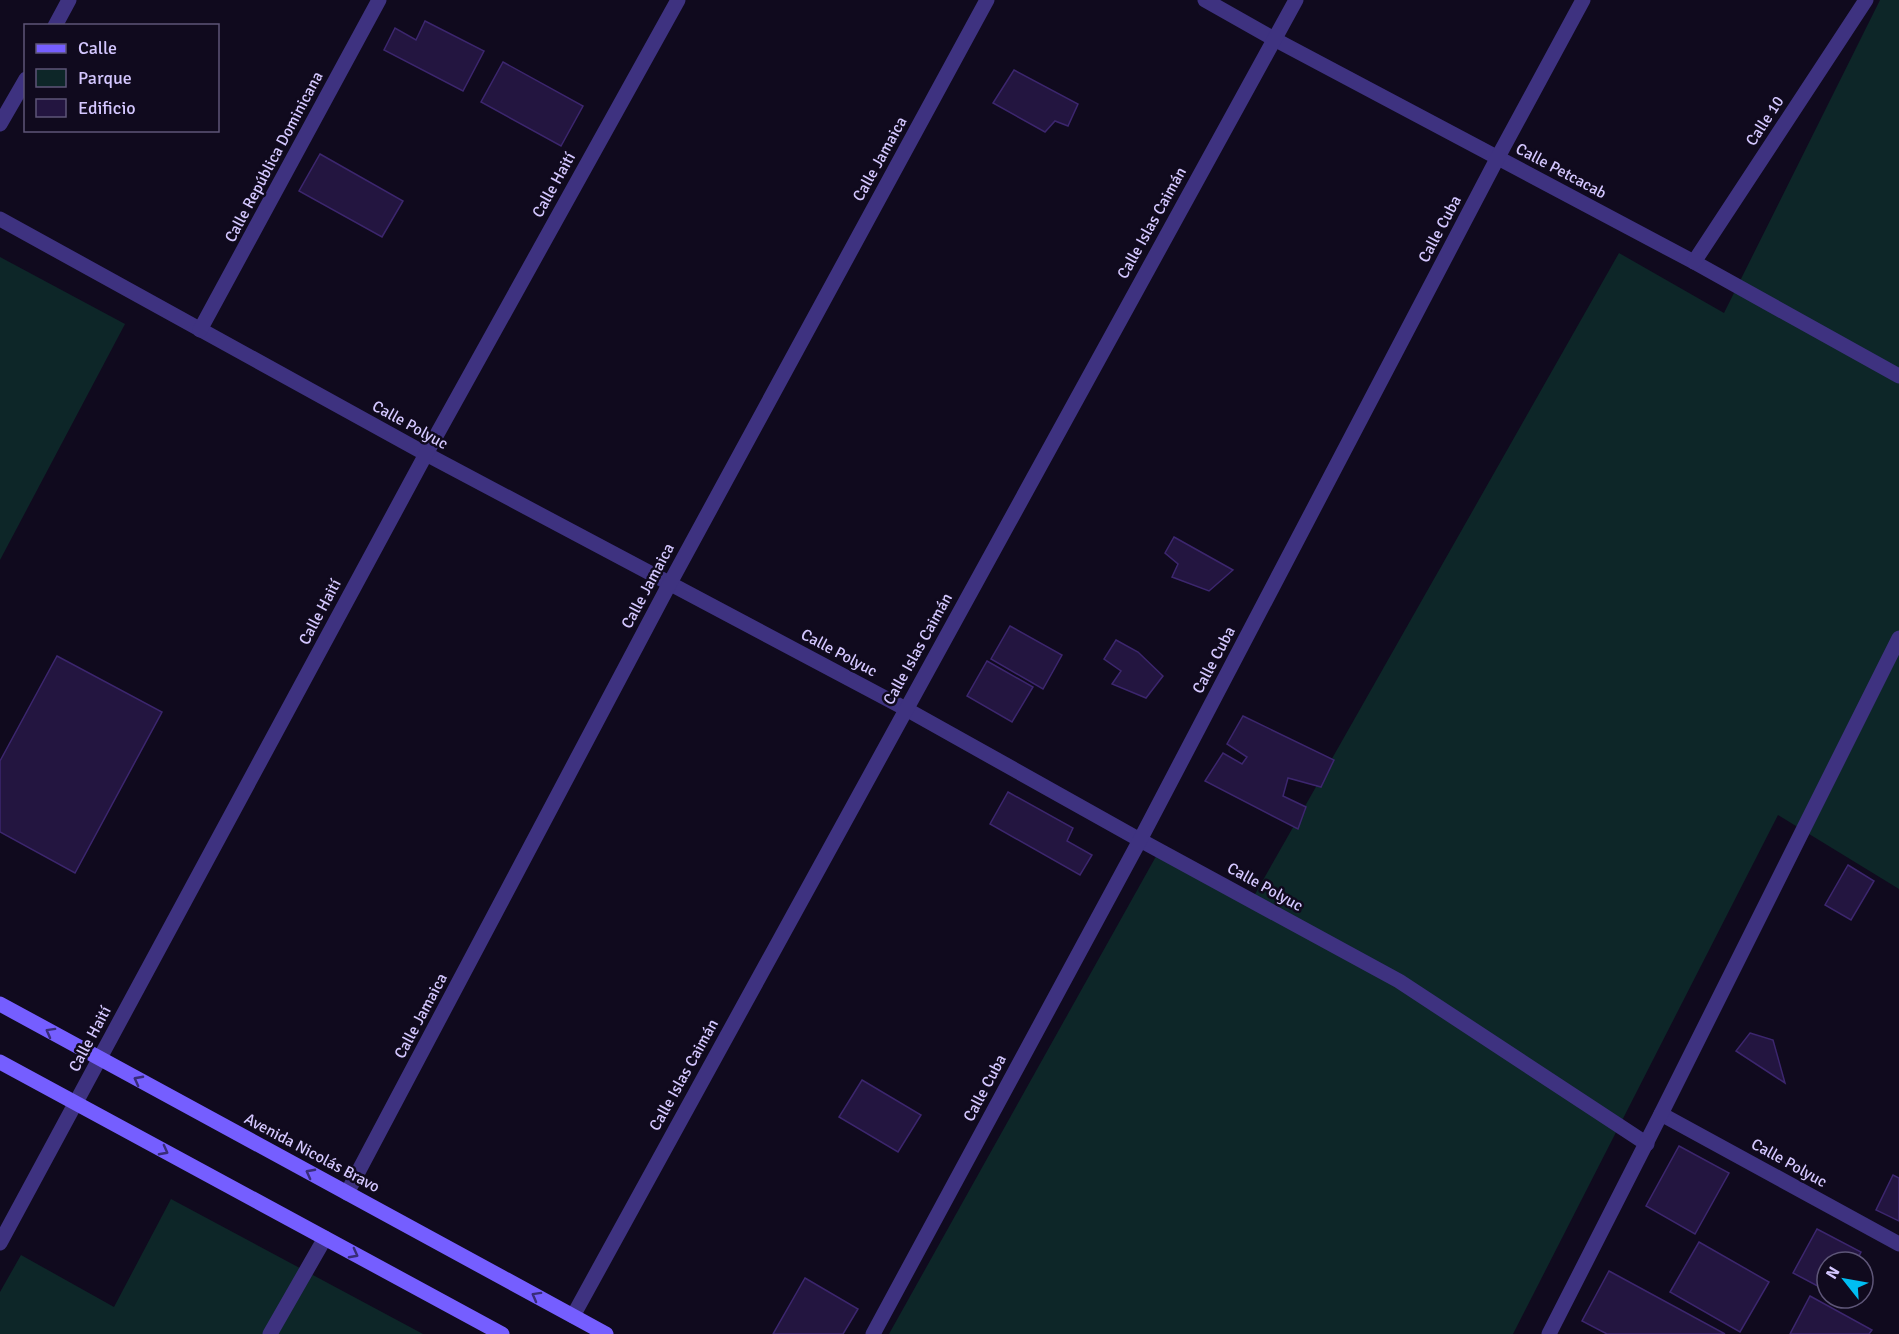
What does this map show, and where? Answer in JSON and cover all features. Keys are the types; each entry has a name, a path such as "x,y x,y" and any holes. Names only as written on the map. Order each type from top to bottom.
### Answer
{"main road":[{"name":"Avenida Nicolás Bravo","path":"0,1004 606,1334"},
{"path":"0,1062 502,1334"}],"street":[{"path":"56,24 69,0"},
{"name":"Calle República Dominicana","path":"200,330 378,0"},
{"name":"Calle Haití","path":"0,1243 426,454 678,0"},
{"name":"Calle Jamaica","path":"347,1193 670,583 987,0"},
{"name":"Calle Petcacab","path":"1205,0 1694,262 1899,376"},
{"name":"Calle Islas Caimán","path":"573,1316 1296,0"},
{"name":"Calle Cuba","path":"873,1334 1140,840 1583,0"},
{"name":"Calle 10","path":"1694,262 1866,0"},
{"path":"0,124 24,82"},
{"name":"Calle Polyuc","path":"0,219 426,454 906,709 1399,981 1647,1144"},
{"path":"1549,1334 1647,1144 1899,638"},
{"name":"Calle Polyuc","path":"1661,1114 1899,1244"},
{"path":"270,1334 325,1238"}],"green space":[{"path":"1880,0 1899,0 1899,889 1778,815 1513,1334 889,1334 1159,851 1254,896 1619,253 1724,313"},
{"path":"0,257 125,324 0,560"},
{"path":"171,1199 423,1334 0,1334 0,1292 21,1255 114,1307"}],"building":[{"path":"425,21 484,51 463,91 384,50 395,28 416,40"},
{"path":"503,62 583,106 561,146 481,102"},
{"path":"1014,70 1078,104 1068,126 1055,121 1045,132 993,103"},
{"path":"320,154 403,201 382,237 299,191"},
{"path":"1174,537 1233,570 1209,591 1172,577 1178,564 1165,553"},
{"path":"1010,626 1062,655 1043,689 991,659"},
{"path":"1116,640 1138,652 1163,676 1146,698 1112,684 1121,671 1104,659"},
{"path":"57,656 162,712 75,873 0,832 0,761"},
{"path":"987,661 1033,687 1012,722 967,696"},
{"path":"1243,716 1334,760 1321,787 1288,778 1283,796 1306,807 1298,829 1205,781 1223,753 1242,764 1247,757 1227,744"},
{"path":"1008,792 1073,828 1067,841 1092,855 1080,875 990,824"},
{"path":"1848,865 1874,881 1851,920 1825,905"},
{"path":"1750,1033 1773,1040 1785,1083 1736,1051"},
{"path":"862,1080 921,1115 898,1152 839,1117"},
{"path":"1679,1146 1729,1173 1695,1234 1646,1206"},
{"path":"1893,1175 1899,1178 1899,1221 1876,1210"},
{"path":"1817,1229 1857,1250 1815,1250 1815,1285 1793,1273"},
{"path":"1699,1242 1769,1282 1740,1332 1670,1292"},
{"path":"1609,1271 1725,1334 1607,1334 1582,1321"},
{"path":"805,1278 858,1309 843,1334 773,1334"},
{"path":"1810,1296 1815,1299 1815,1310 1836,1310 1872,1330 1869,1334 1790,1334"}]}
